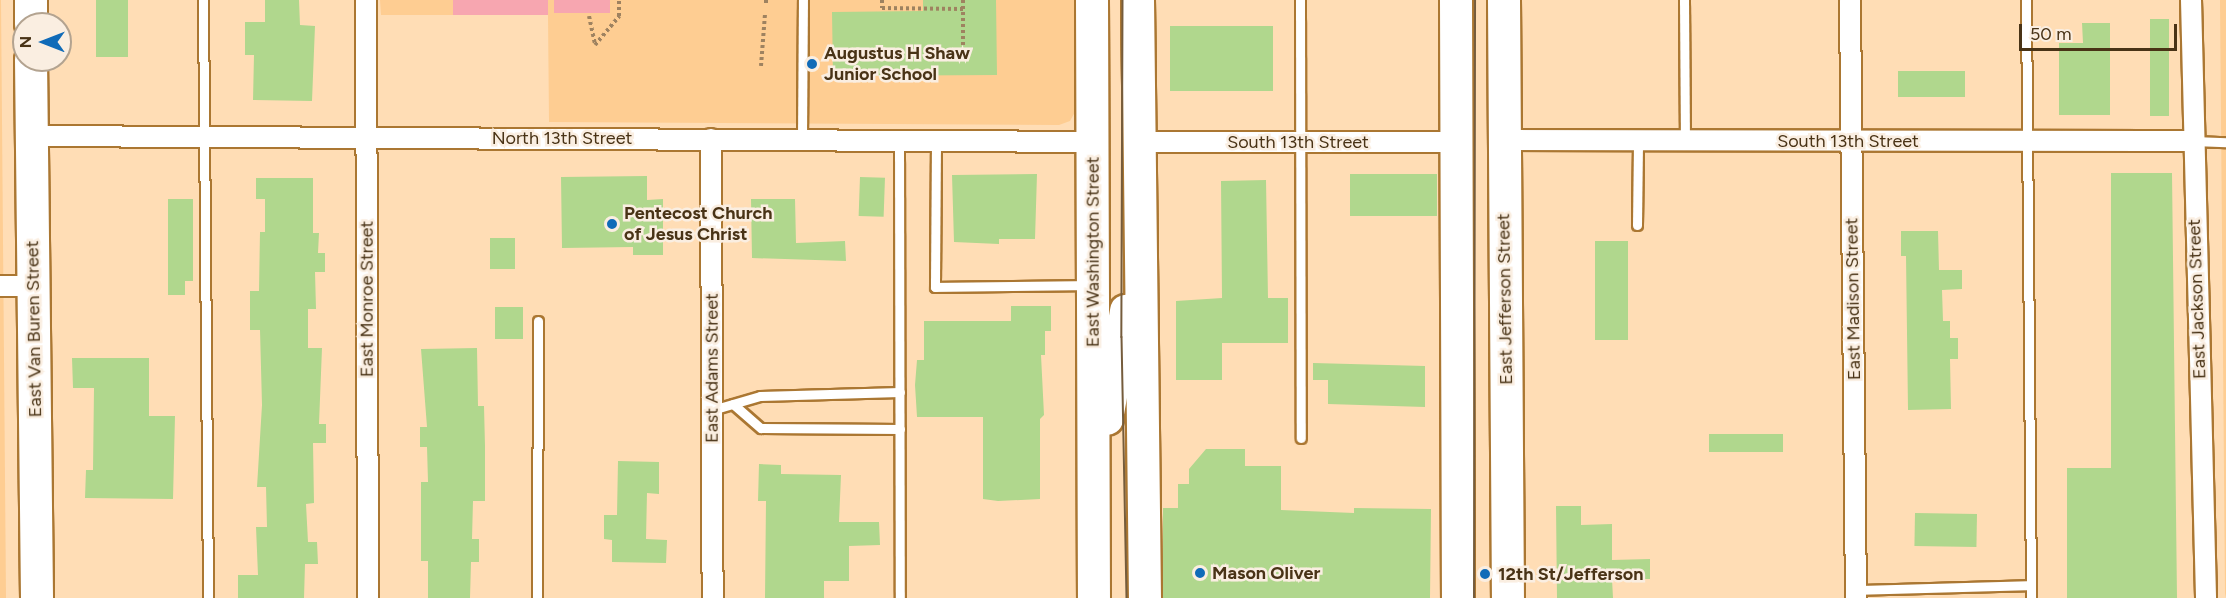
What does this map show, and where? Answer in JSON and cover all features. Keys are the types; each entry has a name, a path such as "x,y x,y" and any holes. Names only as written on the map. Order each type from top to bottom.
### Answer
{"main road":[{"name":"East Washington Street","path":"1092,0 1094,598"},
{"name":"East Washington Street","path":"1138,0 1140,142 1138,233 1145,598"},
{"path":"1456,0 1458,598"},
{"path":"1456,37 1464,0"},
{"name":"East Jefferson Street","path":"1504,0 1503,140 1508,598"},
{"name":"East Van Buren Street","path":"31,72 37,598"},
{"name":"East Washington Street","path":"1092,505 1138,233"}],"street":[{"name":"East Monroe Street","path":"366,0 368,598"},
{"name":"East Madison Street","path":"1850,0 1856,594"},
{"name":"East Jackson Street","path":"2192,0 2193,141 2206,598"},
{"name":"North 13th Street","path":"31,136 1093,142"},
{"name":"East Adams Street","path":"711,139 713,598"},
{"name":"South 13th Street","path":"1503,140 2193,141"},
{"name":"South 13th Street","path":"1140,142 1456,142"},
{"path":"0,286 34,286"}],"lane":[{"path":"203,0 208,598"},
{"path":"802,139 803,0"},
{"path":"1300,0 1301,438"},
{"path":"1684,0 1685,141"},
{"path":"2026,0 2031,598"},
{"path":"899,141 900,598"},
{"path":"936,141 935,287 1093,285"},
{"path":"1637,225 1638,141"},
{"path":"2193,141 2226,142"},
{"path":"537,598 538,321"},
{"path":"712,410 760,396 900,392"},
{"path":"733,404 761,428 900,429"},
{"path":"1856,594 2031,585"}],"path":[{"path":"589,16 595,45 619,16 619,0"},
{"path":"882,0 882,8 963,9"},
{"path":"963,0 963,57"},
{"path":"761,66 765,14"}],"shaded area":[{"path":"1,0 6,598 0,598"},
{"name":"Augustus H Shaw Junior School","path":"380,0 1074,0 1075,112 1070,121 1059,125 549,122 548,15 381,15"},
{"path":"453,0 548,0 548,15 453,15"},
{"path":"554,0 610,0 610,13 554,13"},
{"path":"2220,0 2226,0 2226,598 2225,593"}],"building":[{"path":"96,0 128,0 128,57 96,57"},
{"path":"265,0 299,0 300,25 315,26 312,101 253,100 254,55 245,55 245,22 265,22"},
{"path":"923,0 996,0 997,75 833,76 832,12 923,11"},
{"path":"2150,19 2169,19 2169,116 2150,116"},
{"path":"2082,23 2110,23 2110,115 2059,115 2059,43 2083,43"},
{"path":"1170,26 1273,26 1273,91 1170,91"},
{"path":"1898,71 1965,71 1965,97 1898,97"},
{"path":"2111,173 2172,173 2177,598 2067,598 2067,468 2111,468"},
{"path":"1037,174 1035,239 999,239 999,244 954,242 952,175"},
{"path":"1350,174 1437,174 1437,216 1350,216"},
{"name":"Pentecost Church of Jesus Christ","path":"647,176 647,200 663,199 663,255 633,255 633,247 562,248 561,177"},
{"path":"860,177 885,178 884,217 859,216"},
{"path":"256,178 313,178 313,233 319,233 318,253 325,253 325,272 315,272 316,309 308,309 308,348 322,348 319,424 326,424 326,443 313,443 314,503 306,504 308,542 317,542 318,564 305,564 304,598 238,598 238,575 258,575 256,527 267,527 266,487 257,487 262,405 260,330 250,330 250,291 259,291 260,232 265,232 265,199 256,199"},
{"path":"1266,180 1268,298 1288,298 1288,343 1222,343 1222,380 1176,380 1176,301 1222,298 1221,181"},
{"path":"168,199 193,199 193,281 185,281 185,295 168,295"},
{"path":"751,199 795,199 796,243 845,241 846,261 752,258"},
{"path":"1901,231 1938,231 1939,270 1962,270 1962,289 1942,290 1943,321 1950,321 1950,338 1958,338 1958,359 1950,359 1951,409 1908,410 1906,256 1901,256"},
{"path":"490,238 515,238 515,269 490,269"},
{"path":"1595,241 1628,241 1628,340 1595,340"},
{"path":"1011,306 1051,306 1051,331 1045,331 1045,355 1041,355 1044,415 1040,419 1040,499 998,501 983,499 983,417 917,417 915,385 917,360 924,360 924,321 1011,321"},
{"path":"495,307 523,307 523,339 495,339"},
{"path":"477,348 478,406 484,406 485,446 485,501 473,501 472,539 479,539 479,562 471,562 470,598 428,598 428,561 421,561 421,482 428,482 427,447 420,447 420,427 427,427 421,349"},
{"path":"72,358 149,358 149,416 175,416 173,499 85,498 86,470 93,470 94,388 73,388"},
{"path":"1313,363 1425,366 1425,407 1328,404 1328,380 1313,380"},
{"path":"1709,434 1783,434 1783,452 1709,452"},
{"path":"1206,449 1245,449 1245,466 1281,466 1281,510 1354,513 1354,508 1431,509 1430,598 1163,598 1163,508 1178,508 1178,484 1189,484 1189,469"},
{"path":"618,461 659,462 659,494 647,493 646,539 667,540 666,563 612,562 612,540 604,539 604,515 617,515"},
{"path":"759,464 781,465 781,474 841,475 839,522 879,522 880,545 849,546 849,581 824,581 824,598 765,598 766,501 758,501"},
{"path":"1556,506 1581,506 1581,525 1612,524 1612,560 1650,559 1650,579 1612,579 1613,598 1557,598"},
{"path":"1915,513 1977,514 1976,547 1914,546"}],"tram line":[{"path":"1123,0 1122,337 1127,598"},
{"path":"1474,598 1475,0"}],"place":[{"name":"Augustus H Shaw Junior School","path":"812,64"},
{"name":"Pentecost Church of Jesus Christ","path":"612,224"},
{"name":"Mason Oliver","path":"1200,573"},
{"name":"12th St/Jefferson","path":"1485,574"}]}
